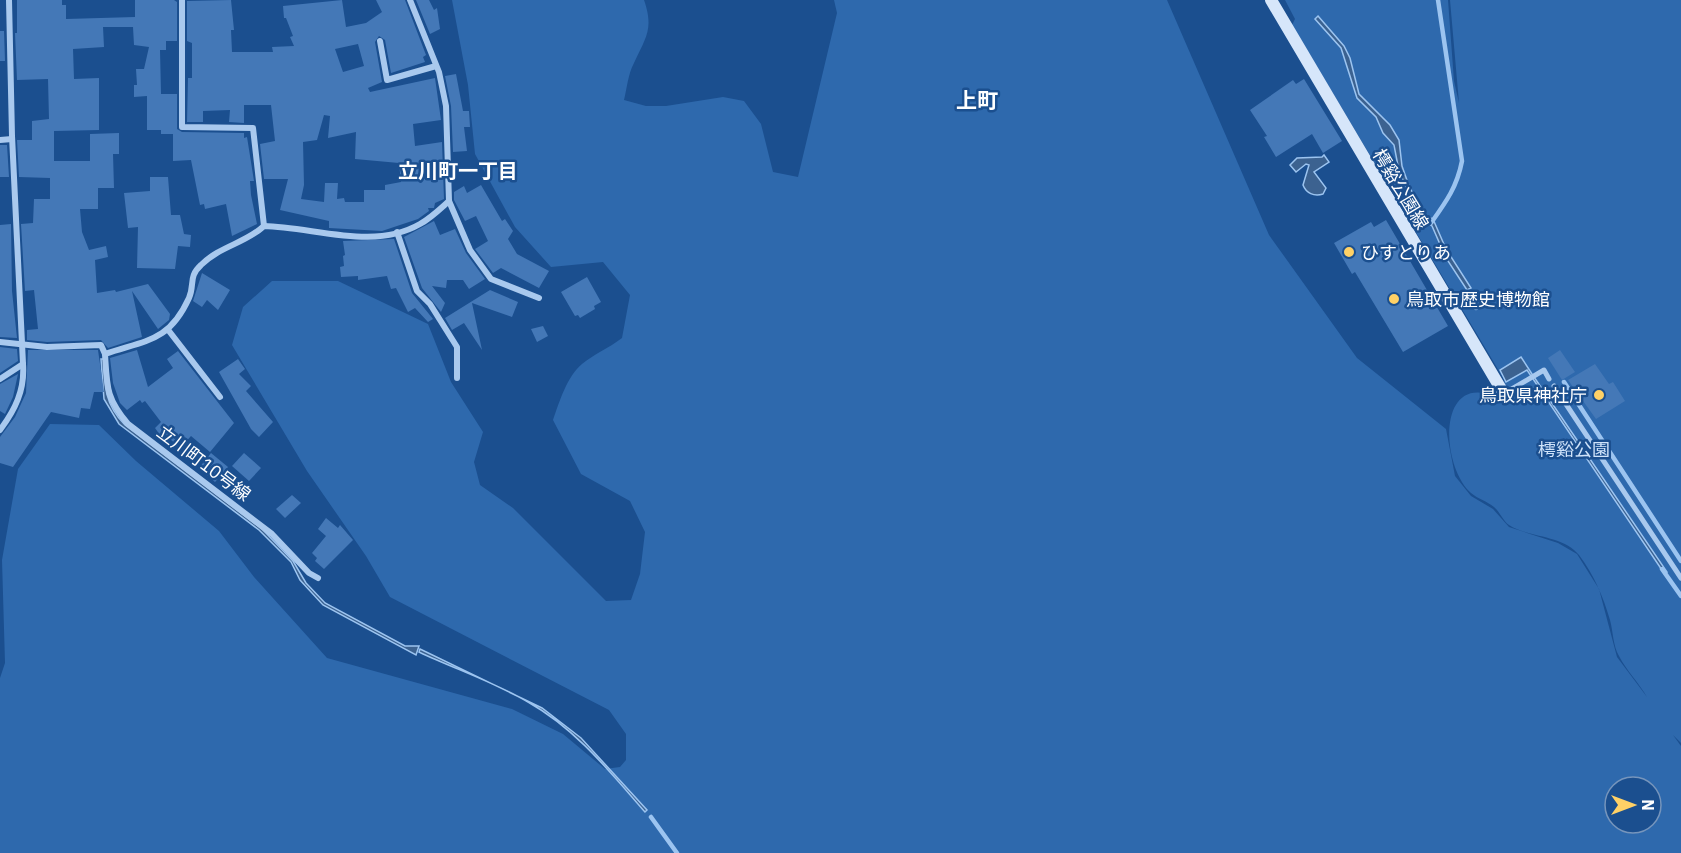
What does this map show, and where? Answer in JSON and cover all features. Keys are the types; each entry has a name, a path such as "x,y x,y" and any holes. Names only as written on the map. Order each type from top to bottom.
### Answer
{"main road":[{"name":"樗谿公園線","path":"1271,0 1504,394"}],"street":[{"path":"0,430 19,396 22,364 12,139 9,0"},
{"path":"182,0 182,127 253,128 258,191 264,226"},
{"path":"410,0 436,66 447,106 449,201 470,250 491,279 539,298"},
{"path":"380,41 387,80 436,66"},
{"path":"0,140 12,139"},
{"path":"0,342 46,347 101,345 105,354 147,342 169,331 190,296 192,275 201,265 231,243 254,235 264,226 285,226 342,236 376,236 420,225 449,201"},
{"path":"398,232 417,291 430,304 457,346 457,378"},
{"path":"169,331 220,397"},
{"name":"立川町10号線","path":"105,354 107,386 113,406 128,424 272,534 309,573 318,578"},
{"path":"0,379 22,364"},
{"path":"1504,394 1544,370 1550,379"},
{"path":"1554,386 1681,578"}],"green space":[{"name":"樗谿公園","path":"452,0 644,0 648,18 647,33 630,72 624,100 646,106 666,106 723,97 744,101 761,124 773,172 798,177 837,13 834,0 1167,0 1269,235 1357,358 1446,429 1455,476 1471,496 1493,509 1509,527 1558,543 1577,554 1598,588 1594,578 1579,555 1572,548 1509,525 1494,507 1471,493 1461,480 1454,463 1450,443 1450,425 1454,409 1463,397 1477,393 1496,397 1490,389 1505,381 1292,25 1295,19 1285,0 1448,0 1454,81 1459,103 1450,0 1681,0 1681,743 1673,735 1681,746 1681,853 0,853 0,678 5,663 2,560 18,469 50,424 99,425 136,461 219,531 254,577 327,658 512,709 563,734 605,769 620,767 626,760 626,734 609,710 390,597 366,556 307,471 232,345 243,307 272,281 338,281 428,324 451,382 483,432 474,462 480,485 513,508 606,601 631,600 640,574 645,532 630,501 581,474 553,420 564,390 577,369 622,338 630,295 603,262 551,267 515,227 475,154 468,85","holes":["1599,590 1610,620 1617,652 1647,697 1617,657"]}],"shaded area":[{"path":"1318,16 1344,46 1350,58 1359,94 1390,125 1399,140 1402,166 1409,186 1424,215 1433,219 1446,249 1471,288 1467,290 1446,258 1432,226 1420,218 1399,171 1394,145 1383,133 1376,117 1357,98 1341,48 1315,19"},
{"path":"1324,155 1329,162 1314,172 1326,188 1323,194 1314,195 1303,185 1309,165 1306,164 1296,172 1290,165 1297,158"},
{"path":"1521,357 1667,572 1664,573 1527,370 1506,382 1500,370"},
{"path":"101,359 104,359 107,395 113,410 125,425 262,529 293,561 306,583 325,603 405,646 419,646 416,655 323,605 300,580 291,562 259,530 119,424 104,399"},
{"path":"420,649 487,681 419,652"},
{"path":"517,696 542,708 581,738 647,810 645,812 577,738 545,713"}],"building":[{"path":"17,0 62,0 62,5 66,5 66,19 135,17 135,0 174,0 177,2 177,41 166,41 166,50 160,50 161,94 177,94 177,129 182,132 244,133 244,138 247,137 254,181 250,181 251,195 257,224 232,236 226,204 205,209 204,204 200,205 191,160 173,161 173,134 161,134 161,130 147,130 147,96 134,97 134,85 137,85 136,69 144,69 149,47 134,45 133,27 103,27 104,47 73,49 74,79 99,78 99,130 54,131 54,161 90,161 90,134 119,133 119,154 113,154 114,188 98,188 98,209 80,209 82,232 89,250 106,246 108,257 95,260 97,293 115,290 116,292 148,284 170,314 169,320 158,329 132,291 142,337 108,348 101,340 47,342 27,340 27,330 38,329 34,290 25,291 21,224 33,223 34,199 50,199 50,178 19,177 17,140 32,140 32,121 49,119 48,79 17,80 15,33 17,33"},
{"path":"231,0 234,30 231,30 232,52 273,52 272,47 294,46 290,37 293,36 284,18 283,6 342,0 346,27 366,23 382,12 376,0 405,0 426,55 423,57 425,62 391,73 385,40 379,36 375,42 382,82 368,88 370,92 435,78 441,120 413,124 415,146 442,142 444,199 435,203 434,208 428,208 429,211 418,219 382,231 329,228 329,221 280,210 288,179 264,179 260,144 275,141 271,105 244,105 244,123 229,122 230,110 203,111 203,122 187,122 188,78 192,78 192,43 187,41 187,1","holes":["358,44 364,66 343,72 335,49","324,115 330,116 328,138 356,132 355,159 399,163 401,182 385,185 385,190 364,190 364,202 345,202 344,198 337,199 338,183 325,183 324,202 301,199 304,185 303,142 317,140"]},
{"path":"416,0 429,0 434,10 437,8 440,29 430,34"},
{"path":"0,31 4,31 5,61 0,61"},
{"path":"456,74 463,111 469,111 470,127 464,127 467,151 453,152 451,106 445,76"},
{"path":"1304,79 1342,141 1323,153 1312,134 1276,157 1264,137 1267,136 1250,110 1293,80 1296,84"},
{"path":"0,145 7,145 9,177 0,177"},
{"path":"150,177 168,177 171,215 180,215 184,234 191,235 190,247 178,246 175,269 137,268 138,227 128,228 124,193 150,191"},
{"path":"481,185 502,221 505,219 513,231 508,239 517,254 549,271 539,288 501,268 493,273 475,249 488,241 476,216 465,221 454,200 454,192 464,186 467,193"},
{"path":"1386,220 1448,326 1403,352 1355,272 1352,274 1334,243 1371,222 1374,227"},
{"path":"434,221 440,235 455,229 466,253 485,279 469,289 463,280 447,280 446,288 432,286 445,303 441,312 422,288 404,237"},
{"path":"11,224 12,291 17,338 0,337 0,225"},
{"path":"394,239 412,293 433,319 428,322 415,308 408,312 396,288 391,289 387,276 358,280 358,276 341,277 340,267 344,266 343,256 345,255 343,241"},
{"path":"202,273 230,290 218,310 207,300 202,307 193,301"},
{"path":"587,277 601,302 594,306 595,309 580,318 578,315 575,316 561,292"},
{"path":"490,290 518,302 512,317 472,303 482,350 464,323 452,330 445,318"},
{"path":"543,326 548,336 537,342 531,329"},
{"path":"0,347 17,349 18,361 0,373"},
{"path":"28,350 98,350 104,392 94,392 90,409 81,408 79,418 51,412 13,467 0,463 0,437 15,417 26,393"},
{"path":"137,350 148,387 173,368 167,359 178,351 234,423 210,452 191,436 180,448 169,438 165,442 155,428 161,422 145,401 142,403 140,400 127,410 120,403 113,383 110,358"},
{"path":"1560,350 1575,372 1562,380 1548,358"},
{"path":"238,359 245,369 239,374 251,386 246,391 273,422 259,437 251,429 219,372"},
{"name":"鳥取県神社庁","path":"1595,364 1609,384 1613,382 1625,401 1596,419 1568,380"},
{"path":"18,374 13,397 5,414 0,411 0,384"},
{"path":"211,453 228,467 215,482 199,468"},
{"path":"244,453 261,468 249,481 232,466"},
{"path":"292,495 301,503 285,518 276,509"},
{"path":"326,518 338,528 340,525 353,540 324,569 315,561 317,558 312,553 326,536 318,529"}],"waterway":[{"path":"1431,223 1454,187 1462,161 1438,0"},
{"path":"1475,299 1476,308"},
{"path":"1564,382 1681,561"},
{"path":"1662,569 1681,596"},
{"path":"651,817 677,853"}],"place":[{"name":"ひすとりあ","path":"1349,252"},
{"name":"鳥取市歴史博物館","path":"1394,299"},
{"name":"鳥取県神社庁","path":"1599,395"}],"district":[{"name":"上町","path":"977,100"},
{"name":"立川町一丁目","path":"458,170"}]}
